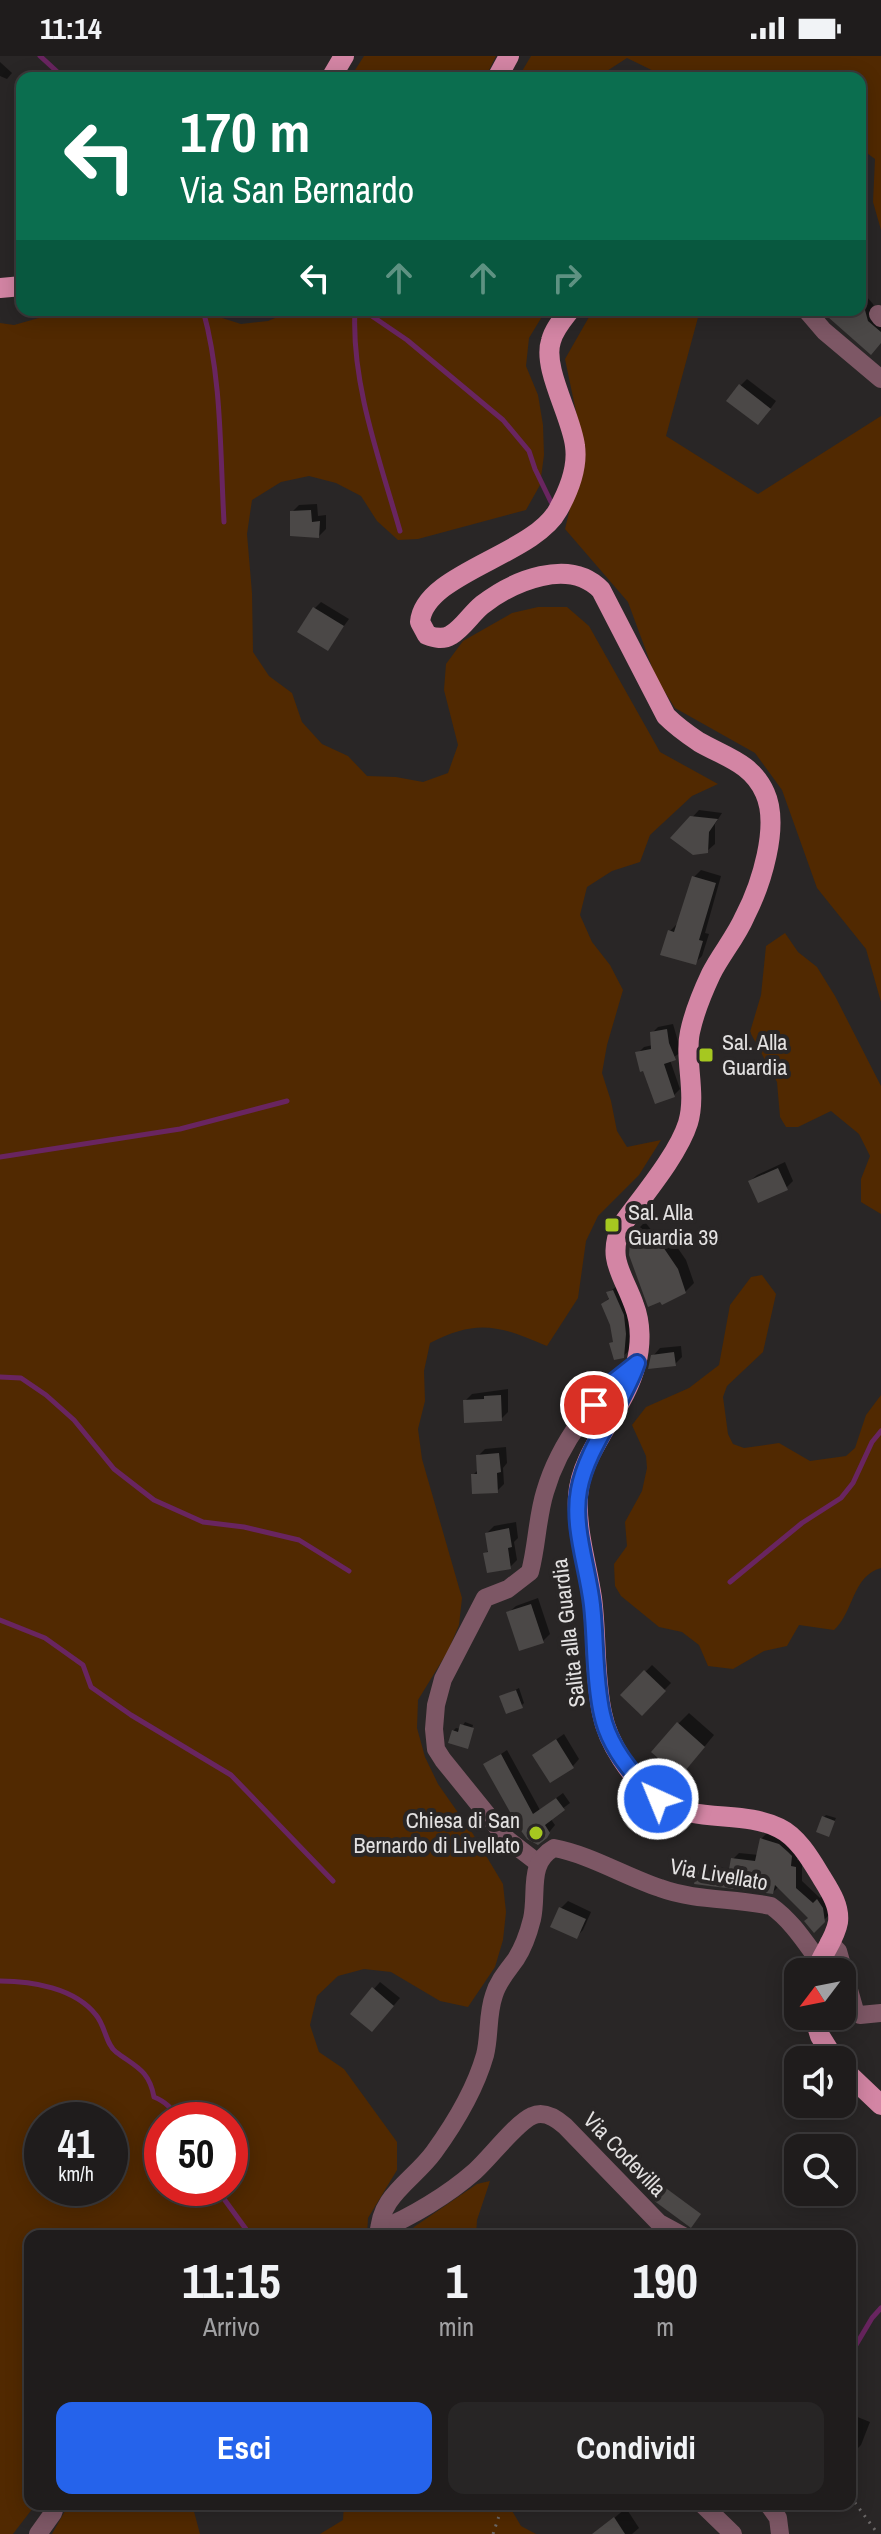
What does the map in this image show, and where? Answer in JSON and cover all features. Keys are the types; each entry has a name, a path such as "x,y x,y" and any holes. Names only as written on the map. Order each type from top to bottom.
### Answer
{"main road":[{"name":"Salita alla Guardia","path":"565,316 550,342 549,359 575,445 575,463 557,512 537,533 435,595 424,606 420,622 427,635 444,638 453,634 479,607 514,586 558,573 576,574 592,581 601,590 666,716 701,743 734,758 749,769 766,795 771,824 760,875 746,916 710,976 689,1034 692,1098 688,1122 679,1143 622,1225 615,1240 618,1267 639,1325 637,1363 629,1387 584,1469 578,1492 577,1518 592,1600 602,1715 624,1763 658,1799 678,1809 700,1815 763,1822 780,1828 793,1838 836,1903 838,1922 822,1958"},
{"path":"856,2081 881,2105"}],"street":[{"path":"811,316 824,331 881,379"},
{"path":"379,2230 383,2207 431,2156 456,2121 475,2083 485,2054 494,1992 518,1955 532,1919 538,1863 507,1839 436,1749 436,1705 443,1679 485,1598 508,1589 530,1572 544,1493 552,1470 575,1429 613,1382 637,1363"},
{"name":"Via Livellato","path":"538,1863 544,1854 554,1848 571,1851 661,1889 700,1898 771,1906 803,1939 814,1958"},
{"path":"829,1942 838,1951 855,2011 860,2015 881,2013"},
{"name":"Via Codevilla","path":"384,2230 474,2172 528,2118 540,2113 551,2116 565,2126 659,2223 672,2230"},
{"path":"38,2534 54,2510"},
{"path":"708,2510 733,2534"},
{"path":"772,2510 778,2518 780,2534"}],"path":[{"path":"856,2504 878,2534"},
{"path":"493,2534 501,2510"}],"shaded area":[{"path":"364,56 496,56 488,72 354,72"},
{"path":"531,56 881,56 881,230 873,202 875,159 866,152 866,72 656,72 627,58 605,72 522,72"},
{"path":"46,316 216,316 241,324 268,321 280,316 542,316 529,338 526,366 538,395 544,455 540,485 526,510 418,539 398,540 377,521 361,496 336,483 309,476 281,482 252,500 247,534 253,652 269,676 292,693 302,722 322,744 348,756 367,776 423,782 448,773 458,745 444,690 446,664 463,641 512,613 538,607 567,607 589,626 660,752 718,784 692,796 650,835 640,862 612,871 587,887 580,915 592,942 610,965 623,990 602,1073 617,1131 627,1147 661,1140 639,1175 598,1216 586,1241 578,1298 547,1346 502,1330 462,1330 430,1343 424,1371 425,1401 418,1429 422,1459 462,1598 459,1625 448,1651 418,1700 417,1728 425,1757 438,1784 503,1884 506,1912 503,1940 495,1967 468,2007 440,2001 391,1972 364,1969 338,1976 317,1996 310,2025 319,2052 344,2069 397,2142 397,2170 368,2218 367,2230 24,2230 24,2510 31,2510 13,2534 0,2534 0,323 14,325"},
{"path":"590,316 698,316 666,436 758,494 881,416 881,1002 866,949 817,888 782,790 755,753 675,708 656,678 628,602 565,529 584,450 565,359"},
{"path":"785,933 798,952 817,967 881,1086 881,1214 861,1202 861,1179 870,1156 859,1134 831,1111 798,1127 786,1127 780,1117 777,1082 750,1032 761,995 766,946"},
{"path":"762,1275 776,1294 763,1352 727,1386 723,1397 728,1434 733,1444 744,1448 779,1443 810,1461 846,1456 855,1448 866,1415 881,1395 881,1568 864,1579 834,1630 799,1625 787,1646 764,1651 733,1669 708,1666 699,1645 682,1632 659,1627 621,1596 615,1586 614,1564 627,1546 625,1522 642,1491 647,1468 646,1456 632,1425 646,1407 689,1388 719,1365 730,1305 751,1277"},
{"path":"490,2181 476,2230 412,2230 414,2227 477,2184"},
{"path":"66,2510 194,2510 200,2534 52,2534"},
{"path":"344,2510 512,2510 521,2526 536,2534 320,2534 343,2520"}],"building":[{"path":"866,314 868,321 881,332 881,343 871,355 828,317"},
{"path":"739,384 771,409 758,425 726,401"},
{"path":"311,510 312,522 320,521 319,538 290,536 290,511"},
{"path":"313,607 344,626 328,651 297,632"},
{"path":"690,816 718,819 709,832 708,853 693,855 670,838"},
{"path":"692,876 716,883 699,940 703,941 696,965 660,955 668,930 674,932"},
{"path":"667,1029 676,1060 664,1064 675,1097 655,1104 643,1071 640,1072 635,1052 651,1049 650,1032"},
{"path":"778,1168 788,1190 758,1203 748,1181"},
{"path":"635,1229 646,1244 657,1238 678,1269 686,1293 662,1305 660,1302 648,1307 629,1255"},
{"path":"613,1290 624,1315 626,1334 624,1358 614,1360 609,1343 613,1342 610,1325 601,1304 609,1299 606,1292"},
{"path":"674,1352 676,1366 648,1369 651,1355"},
{"path":"501,1395 502,1421 464,1423 463,1400"},
{"path":"499,1453 501,1472 497,1473 498,1493 472,1494 471,1474 477,1474 476,1455"},
{"path":"509,1528 511,1569 487,1573 483,1553 488,1552 485,1533"},
{"path":"531,1604 544,1643 519,1651 506,1612"},
{"path":"644,1670 666,1691 642,1716 620,1695"},
{"path":"516,1690 523,1708 506,1714 499,1696"},
{"path":"677,1722 705,1747 680,1777 651,1752"},
{"path":"460,1724 474,1728 468,1749 448,1743 452,1730 458,1732"},
{"path":"556,1739 574,1768 550,1783 532,1755"},
{"path":"501,1754 533,1814 556,1798 565,1810 545,1825 550,1833 538,1845 527,1839 519,1828 483,1764"},
{"path":"822,1816 835,1821 829,1837 816,1832"},
{"path":"760,1838 779,1844 792,1856 791,1866 796,1867 796,1888 813,1903 817,1899 823,1908 825,1922 814,1933 804,1921 808,1918 775,1885 773,1894 694,1884 698,1870 728,1875 731,1858 755,1861"},
{"path":"559,1907 586,1919 577,1939 550,1927"},
{"path":"372,1987 394,2006 372,2032 350,2014"},
{"path":"663,2186 701,2214 691,2228 653,2200"},
{"path":"614,2517 625,2534 592,2534"}],"waterway":[{"path":"40,56 57,72"},
{"path":"204,316 217,389 224,522"},
{"path":"355,316 362,394 400,531"},
{"path":"372,316 407,340 503,420 529,451 551,502"},
{"path":"0,1157 180,1129 287,1101"},
{"path":"0,1377 21,1378 46,1395 74,1420 114,1469 154,1500 203,1522 244,1527 299,1540 349,1571"},
{"path":"730,1582 802,1523 841,1498 853,1483 872,1442 881,1431"},
{"path":"0,1620 45,1638 83,1665 91,1687 131,1715 231,1775 333,1881"},
{"path":"0,1981 52,1988 77,1998 99,2019 113,2049 141,2070 149,2081 154,2097 163,2102"},
{"path":"229,2206 247,2230"},
{"path":"856,2345 881,2308"}],"place":[{"name":"Sal. Alla Guardia","path":"706,1055"},
{"name":"Sal. Alla Guardia 39","path":"612,1225"},
{"name":"Chiesa di San Bernardo di Livellato","path":"536,1833"}],"route":[{"path":"594,1405 613,1382 637,1363 629,1387 584,1469 578,1492 577,1518 592,1600 602,1715 624,1763 658,1799"}]}
